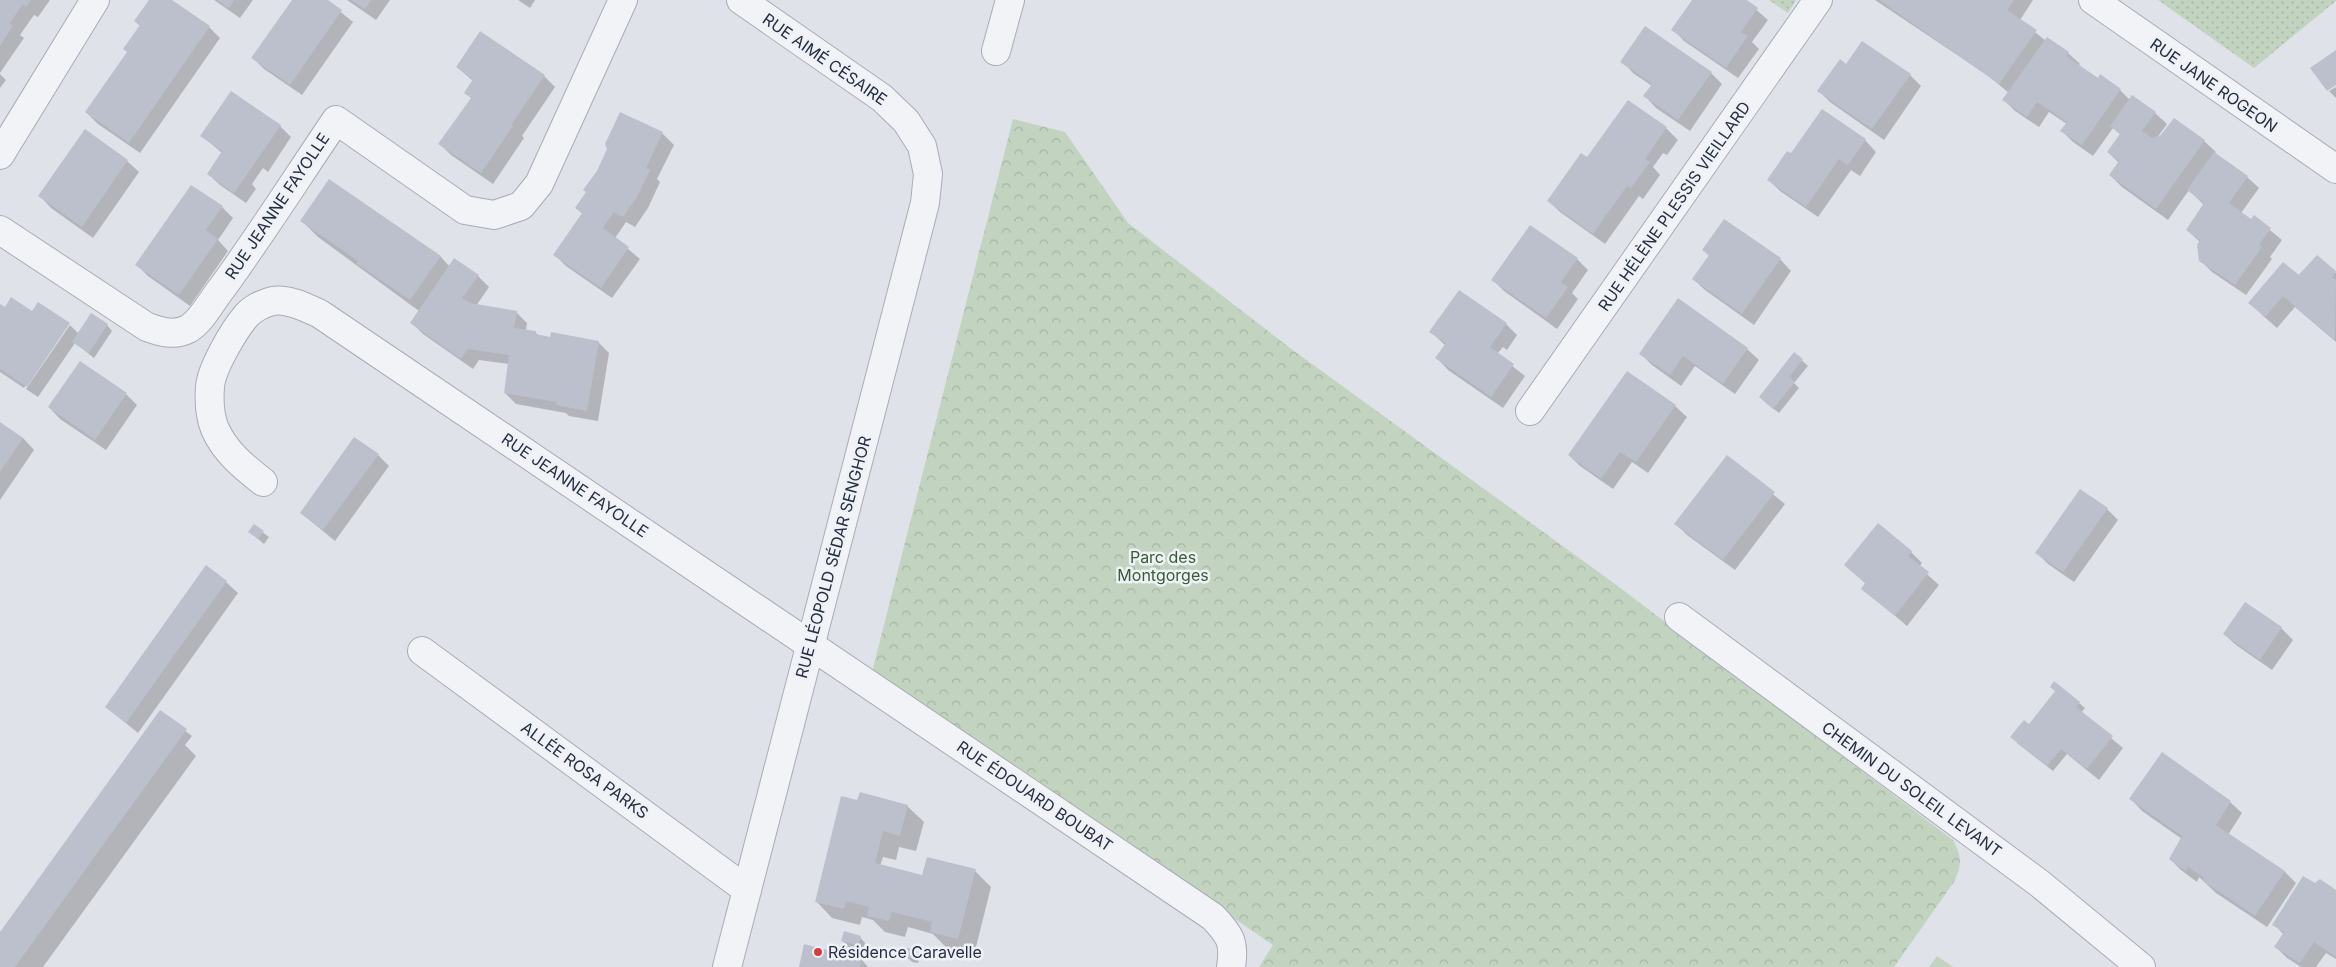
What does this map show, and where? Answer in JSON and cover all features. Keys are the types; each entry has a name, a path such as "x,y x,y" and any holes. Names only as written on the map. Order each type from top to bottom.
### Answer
{"street":[{"path":"0,155 94,0"},
{"name":"RUE JEANNE FAYOLLE","path":"0,230 147,327 161,332 177,333 189,328 205,310 244,257 336,120 465,210 494,215 521,206 540,184 622,0"},
{"name":"RUE AIMÉ CÉSAIRE","path":"741,0 882,98 906,121 922,146"},
{"path":"996,51 1010,0"},
{"name":"RUE HÉLÈNE PLESSIS VIEILLARD","path":"1530,411 1818,0"},
{"name":"RUE JANE ROGEON","path":"2093,0 2336,169"},
{"name":"RUE LÉOPOLD SÉDAR SENGHOR","path":"728,967 925,203 928,174 922,146"},
{"name":"RUE JEANNE FAYOLLE","path":"263,482 237,461 224,445 211,418 210,387 213,374 246,315 263,304 275,301 288,302 320,314 810,644"},
{"name":"CHEMIN DU SOLEIL LEVANT","path":"1679,617 2039,883 2141,967"},
{"name":"RUE ÉDOUARD BOUBAT","path":"810,644 1213,917 1228,932 1234,950 1231,967"},
{"name":"ALLÉE ROSA PARKS","path":"422,651 747,890"}],"green space":[{"path":"1769,0 1796,0 1788,13"},
{"path":"2158,0 2336,0 2336,1 2254,68"},
{"name":"Parc des Montgorges","path":"1013,119 1065,132 1128,223 1290,348 1615,584 1953,840 1960,861 1954,882 1894,967 1259,967 1273,945 872,672"},
{"path":"1937,956 1953,967 1929,967"}],"building":[{"path":"0,0 31,0 26,7 23,4 10,23 13,26 0,46"},
{"path":"149,0 172,0 210,26 129,143 85,112 127,52 123,49 140,25 134,21"},
{"path":"217,0 234,0 229,8"},
{"path":"292,0 328,0 342,10 290,85 251,58"},
{"path":"351,0 371,0 365,9"},
{"path":"1692,0 1747,0 1758,8 1741,32 1748,36 1726,68 1671,30"},
{"path":"1879,0 2014,0 2007,10 2037,30 1999,84"},
{"path":"1645,26 1712,72 1678,120 1643,96 1652,84 1620,62"},
{"path":"480,31 545,75 481,173 438,144 471,98 464,93 473,79 456,67"},
{"path":"2047,37 2069,52 2066,56 2098,78 2100,74 2121,89 2082,145 2060,131 2067,122 2037,102 2027,117 2002,100"},
{"path":"1862,41 1911,74 1872,129 1817,91 1840,59 1846,64"},
{"path":"2336,50 2336,85 2327,91 2310,68"},
{"path":"231,91 281,125 234,193 207,174 222,151 200,136"},
{"path":"2132,95 2156,112 2142,131 2152,138 2160,136 2174,118 2205,140 2156,209 2109,175 2119,161 2107,152 2120,134 2110,126"},
{"path":"1628,100 1667,127 1645,159 1650,162 1631,188 1627,186 1593,234 1547,201 1581,153 1587,157"},
{"path":"1822,109 1866,139 1848,165 1839,159 1806,207 1767,180 1787,151 1791,153"},
{"path":"620,112 663,132 646,168 650,170 637,197 623,217 614,212 603,228 629,247 601,288 553,255 582,213 575,208 586,192 583,190 597,171 607,149 605,144"},
{"path":"85,129 128,160 82,227 38,196"},
{"path":"2214,152 2248,176 2229,203 2251,219 2254,215 2271,228 2259,245 2262,247 2235,285 2199,261 2197,245 2200,240 2186,230 2204,203 2187,190"},
{"path":"329,179 441,256 410,300 300,221"},
{"path":"191,185 223,206 206,230 218,239 179,295 135,265"},
{"path":"1724,219 1781,258 1742,314 1692,279 1709,255 1702,250"},
{"path":"1530,225 1578,258 1561,282 1568,287 1546,318 1491,280"},
{"path":"2317,255 2336,271 2332,277 2336,280 2335,341 2283,296 2265,317 2248,303 2283,262 2299,275"},
{"path":"454,258 479,275 462,298 470,303 517,311 514,328 536,331 535,334 550,337 551,332 599,341 587,411 556,405 557,402 504,393 509,355 468,349 461,359 410,323"},
{"path":"1459,290 1507,323 1490,347 1514,364 1491,397 1435,358 1446,343 1429,332"},
{"path":"11,297 32,311 38,302 70,323 27,387 0,369 0,304 5,307"},
{"path":"1678,298 1748,348 1723,384 1683,356 1670,375 1639,354"},
{"path":"91,313 108,324 89,353 72,342"},
{"path":"1794,352 1803,359 1789,377 1795,382 1773,409 1759,397"},
{"path":"80,361 127,393 95,440 48,407"},
{"path":"1627,371 1676,405 1636,462 1620,452 1601,479 1568,455"},
{"path":"0,422 23,438 0,472"},
{"path":"354,437 379,454 323,530 300,513"},
{"path":"1727,455 1775,492 1723,560 1674,524"},
{"path":"2080,489 2108,508 2063,572 2035,553"},
{"path":"1878,523 1912,551 1908,556 1929,572 1895,616 1861,589 1865,583 1844,565"},
{"path":"254,524 264,531 258,539 248,532"},
{"path":"206,565 227,581 126,723 105,707"},
{"path":"2245,602 2282,627 2260,660 2223,634"},
{"path":"2054,681 2080,702 2076,707 2113,736 2087,769 2061,749 2047,766 2010,737 2024,720 2029,724 2055,691 2050,687"},
{"path":"160,710 187,729 15,967 0,967 0,932"},
{"path":"2162,752 2231,801 2216,825 2285,871 2255,916 2203,881 2204,878 2188,867 2186,871 2169,859 2182,836 2129,799"},
{"path":"860,792 908,805 900,836 883,831 875,863 922,875 927,857 976,869 958,939 930,932 932,922 892,912 889,921 867,916 869,907 846,901 844,909 815,902 841,796 857,800"},
{"path":"2303,876 2315,883 2320,879 2336,890 2336,957 2314,942 2300,963 2274,947 2284,932 2272,925"},
{"path":"844,931 861,936 858,945 841,941"},
{"name":"Résidence Caravelle","path":"804,944 862,959 860,967 799,967"},
{"path":"907,948 915,949 913,958 905,957"}],"place":[{"name":"Résidence Caravelle","path":"818,952"}]}
